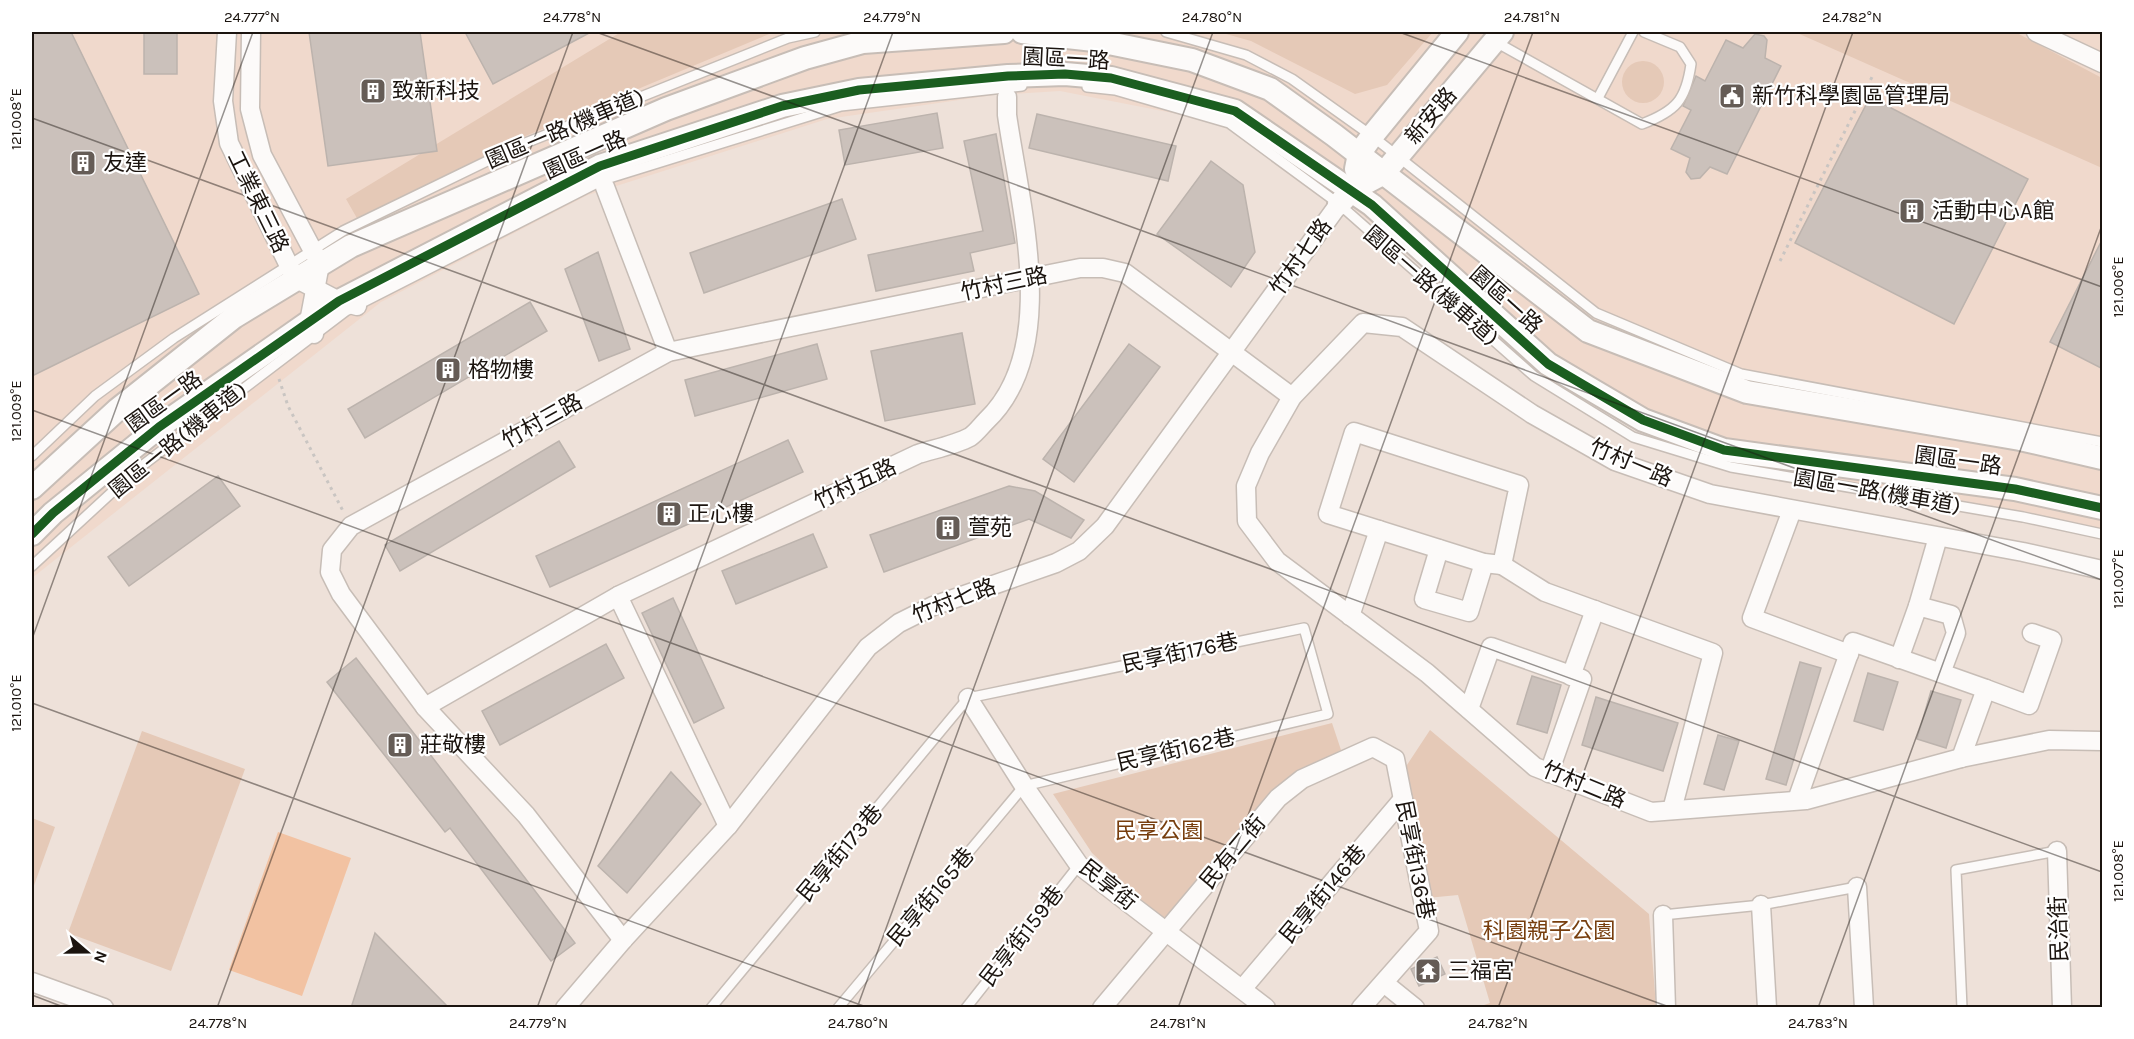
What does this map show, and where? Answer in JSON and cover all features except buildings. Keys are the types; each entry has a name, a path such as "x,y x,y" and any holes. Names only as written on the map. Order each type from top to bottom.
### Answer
{"street":[{"name":"工業東三路","path":"227,32 223,101 229,142 300,277"},
{"name":"工業東三路","path":"251,32 250,109 261,150 316,257"},
{"name":"園區一路","path":"32,488 117,410 234,317 300,277 316,257 351,246 666,109 805,58 863,42 1004,32"},
{"name":"園區一路","path":"1022,32 1095,40 1192,60 1270,89 1365,145 1588,331 1747,392 2020,438 2103,459"},
{"name":"新安路","path":"1346,197 1365,145 1457,32"},
{"path":"2036,32 2103,63"},
{"name":"新安路","path":"1346,197 1390,165 1498,36"},
{"name":"園區一路","path":"32,534 53,513 159,427 348,303 600,166 782,106 859,90 1008,76 1065,74 1112,78 1235,111 1346,197 1372,205 1548,364 1643,420 1724,450 2015,489 2103,508"},
{"name":"竹村五路","path":"425,707 618,596 918,454 970,437 1003,406 1020,374 1028,337 1031,279 1007,115 1007,97"},
{"path":"239,164 261,150"},
{"path":"605,187 668,352"},
{"name":"竹村七路","path":"565,1008 623,940 728,826 868,647 899,623 933,606 1056,563 1079,551 1105,526 1346,197"},
{"name":"竹村三路","path":"623,940 526,814 425,707 341,594 330,572 332,550 351,526 668,352 1080,268 1103,268 1125,273 1231,353"},
{"path":"300,277 348,303"},
{"path":"300,277 311,328"},
{"name":"竹村一路","path":"1292,397 1363,323 1402,327 1533,414 1615,461 1710,494 2103,570"},
{"path":"1231,353 1292,397"},
{"name":"竹村二路","path":"1292,397 1260,453 1246,486 1247,521 1277,561 1427,673 1536,767 1651,812 1797,800 1961,758 2049,740 2103,741"},
{"path":"1439,549 1424,599 1469,612 1493,564 1519,485 1354,432 1328,514 1493,564 1545,592 1713,653 1672,810"},
{"path":"1792,510 1752,618 1849,654"},
{"path":"1350,616 1379,530"},
{"path":"1899,659 1918,606 1938,537"},
{"path":"618,596 728,826"},
{"path":"1918,606 1951,615 1956,633 1941,673"},
{"path":"1571,676 1595,610"},
{"path":"1797,800 1853,642 2029,705 2052,640 2032,633"},
{"path":"1469,709 1491,647 1582,679 1549,772"},
{"path":"1961,758 1986,689"},
{"name":"民享街","path":"968,698 1024,786 1079,865 1244,988 1266,1008"},
{"name":"民有二街","path":"1103,1007 1278,798 1302,779 1373,747 1395,759"},
{"name":"民享街136巷","path":"1361,1008 1429,931 1395,759"},
{"name":"民享街146巷","path":"1244,988 1403,799"},
{"name":"民治街","path":"2057,851 2062,1008"},
{"path":"1857,887 1864,1008"},
{"path":"1761,905 1767,1008"},
{"path":"1663,915 1666,1008"},
{"path":"32,982 104,1008"},
{"path":"1384,983 1415,1008"}],"lane":[{"name":"園區一路(機車道)","path":"316,257 343,231 518,146 788,38 815,32"},
{"path":"1166,32 1246,55 1282,74 1365,145"},
{"path":"1599,98 1633,32"},
{"path":"1498,36 1642,124 1667,115 1680,102 1689,81 1692,64 1680,47 1644,32"},
{"path":"1390,165 1596,313 1741,374 2103,442"},
{"name":"園區一路(機車道)","path":"1346,197 1534,376 1633,437 1731,467 2023,517 2103,534"},
{"path":"32,456 94,396 174,338 300,277"},
{"name":"園區一路(機車道)","path":"32,566 135,471 311,328"},
{"name":"民享街176巷","path":"968,698 1304,628 1328,714"},
{"name":"民享街173巷","path":"711,1008 968,698"},
{"name":"民享街162巷","path":"1024,786 1328,714"},
{"name":"民享街165巷","path":"838,1008 1024,786"},
{"path":"1962,1008 1956,870 2057,851"},
{"name":"民享街159巷","path":"966,1008 1079,865"},
{"path":"1663,915 1761,905 1857,887"}],"path":[{"path":"1780,261 1873,75"},
{"path":"277,372 288,406 351,526"}],"shaded area":[{"path":"32,32 2102,32 2102,540 2023,517 1825,485 1669,448 1545,370 1360,213 1229,124 1060,91 994,95 827,119 588,195 381,302 32,578"},
{"path":"278,832 351,858 302,996 229,970"}],"green space":[{"path":"621,32 774,32 516,140 358,220 346,199"},
{"path":"1219,32 1433,32 1387,85 1355,94 1251,41"},
{"path":"1795,32 2015,32 2102,78 2102,168"},
{"path":"1643,61 1658,67 1664,82 1658,97 1643,103 1628,97 1622,82 1628,67"},
{"name":"民享公園","path":"1332,723 1341,750 1304,771 1165,922 1092,853 1053,794"},
{"name":"科園親子公園","path":"1430,730 1649,914 1656,1007 1478,1007 1490,1003 1458,895 1427,898 1403,771"},
{"path":"142,731 245,769 171,971 68,933"},
{"path":"32,818 55,827 32,891"}],"cycle path":[{"path":"32,534 53,513 159,427 339,301 600,166 782,106 859,90 1008,76 1065,74 1111,78 1235,111 1372,205 1548,364 1643,420 1724,450 2015,489 2102,508"}],"place":[{"name":"致新科技","path":"373,91"},
{"name":"新竹科學園區管理局","path":"1732,96"},
{"name":"友達","path":"83,163"},
{"name":"活動中心A館","path":"1912,211"},
{"name":"格物樓","path":"448,370"},
{"name":"正心樓","path":"669,514"},
{"name":"萱苑","path":"948,528"},
{"name":"莊敬樓","path":"400,745"},
{"name":"三福宮","path":"1428,971"}]}
